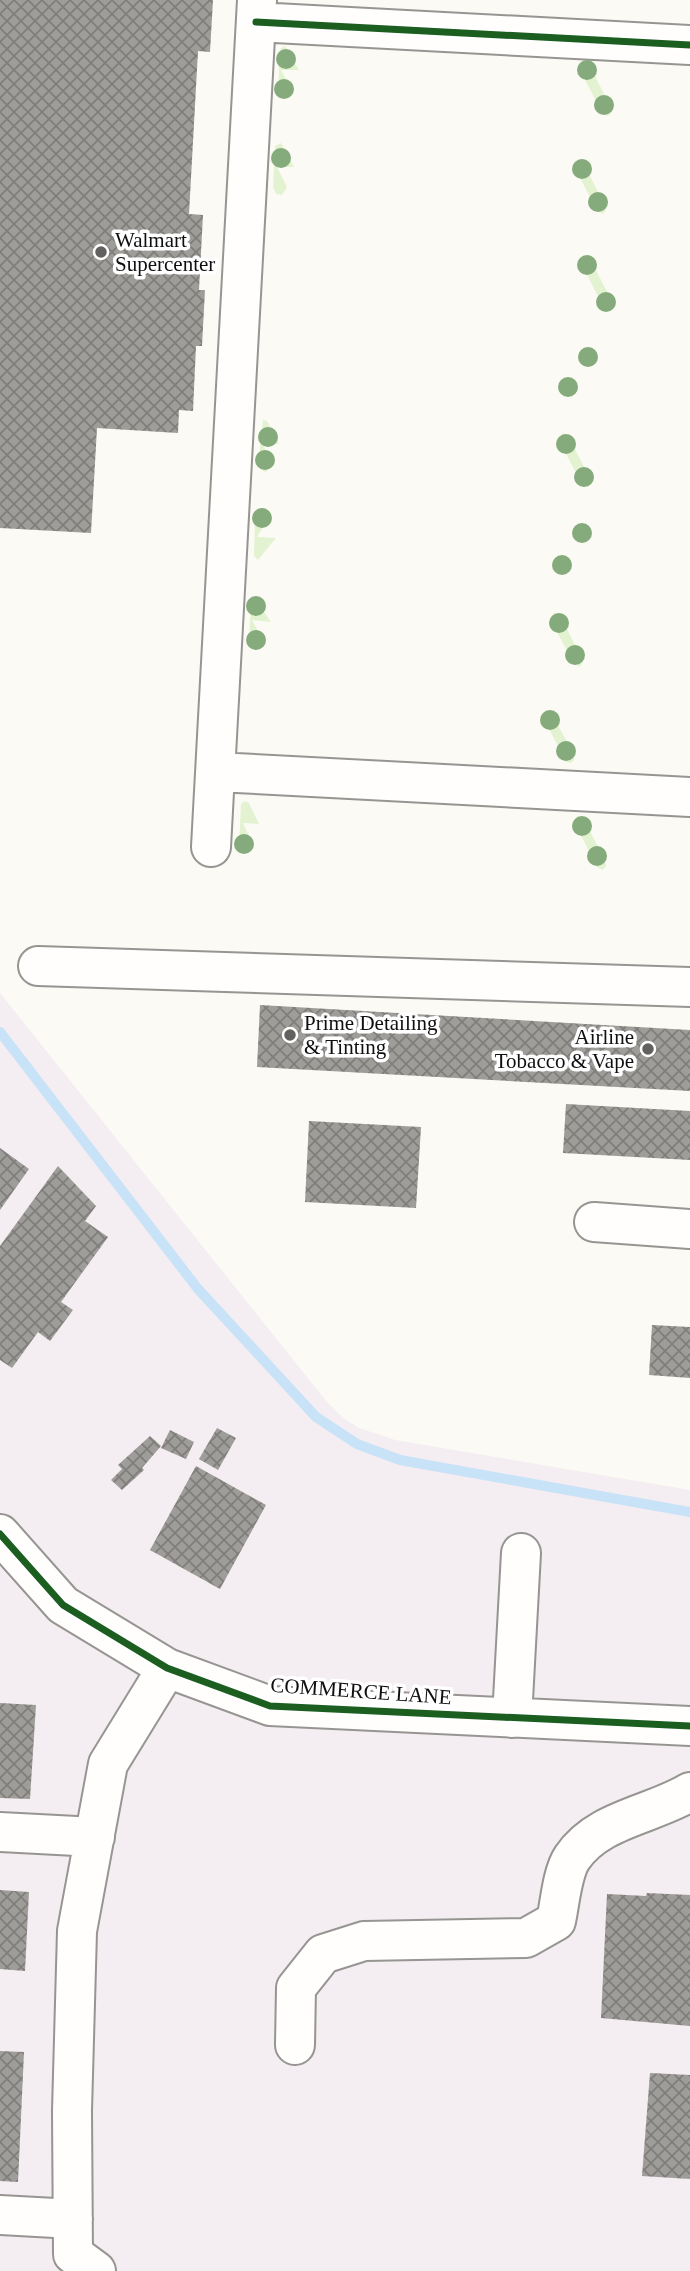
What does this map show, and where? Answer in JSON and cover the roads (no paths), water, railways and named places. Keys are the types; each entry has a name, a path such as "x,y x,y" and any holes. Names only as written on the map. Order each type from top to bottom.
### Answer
{"street":[{"path":"211,847 256,11 690,45"},
{"path":"217,772 690,797"},
{"path":"38,966 690,987"},
{"path":"594,1222 690,1228"},
{"name":"COMMERCE LANE","path":"0,1534 62,1605 167,1668 270,1706 690,1726"},
{"path":"512,1718 521,1553"},
{"path":"96,2271 73,2254 72,2111 77,1931 108,1764 167,1668"},
{"path":"295,2045 296,1988 323,1954 364,1941 526,1938 556,1921 571,1859 597,1832 667,1806 690,1792"},
{"path":"0,1832 95,1837"},
{"path":"0,2215 73,2219"}],"waterway":[{"path":"0,1032 198,1289 316,1417 357,1444 400,1460 690,1512"}],"place":[{"name":"Walmart Supercenter","path":"101,252"},
{"name":"Prime Detailing & Tinting","path":"290,1035"},
{"name":"Airline Tobacco & Vape","path":"648,1049"}]}
